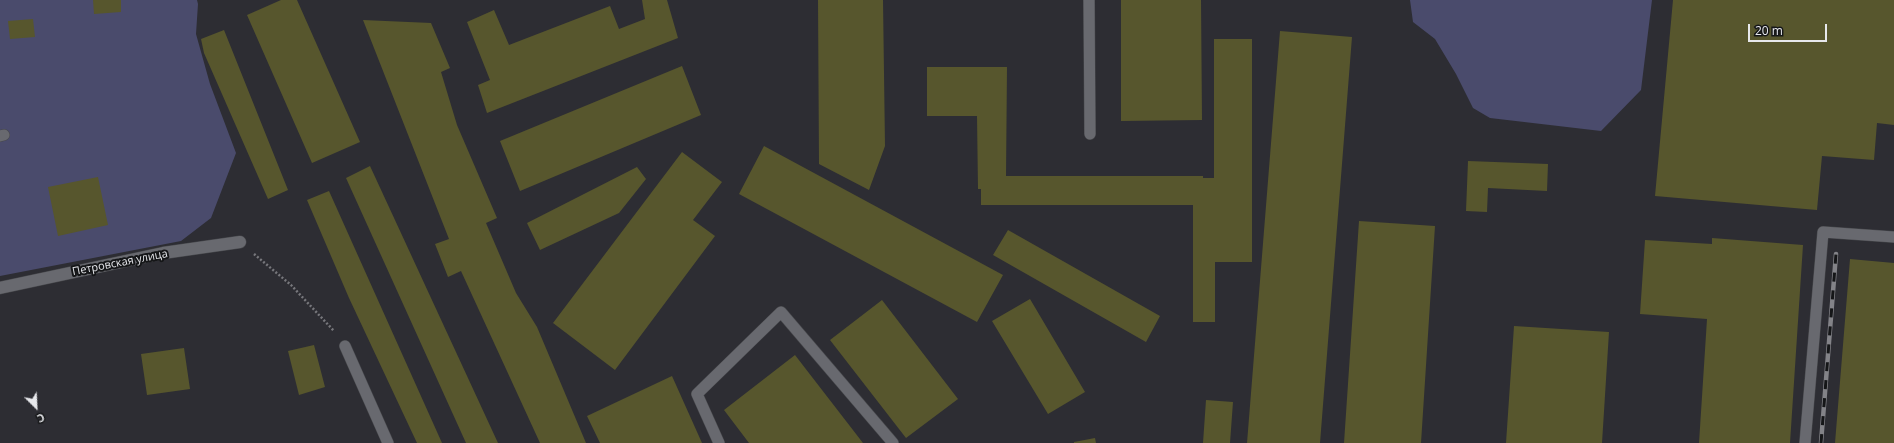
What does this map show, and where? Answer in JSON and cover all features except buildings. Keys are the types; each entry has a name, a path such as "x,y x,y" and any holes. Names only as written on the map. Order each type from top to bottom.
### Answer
{"street":[{"name":"Петровская улица","path":"0,288 163,253 240,242"}],"lane":[{"path":"1089,0 1090,134"},
{"path":"1804,443 1823,232 1894,237"},
{"path":"719,443 696,394 781,312 893,443"},
{"path":"345,346 388,443"}],"path":[{"path":"240,242 291,285 332,328 345,346"}],"shaded area":[{"path":"0,0 197,0 196,34 210,84 236,153 211,218 181,241 0,276"},
{"path":"1410,0 1652,0 1641,90 1601,131 1490,118 1473,108 1456,74 1435,39 1413,22"}],"railway":[{"path":"1821,443 1836,254"}]}
